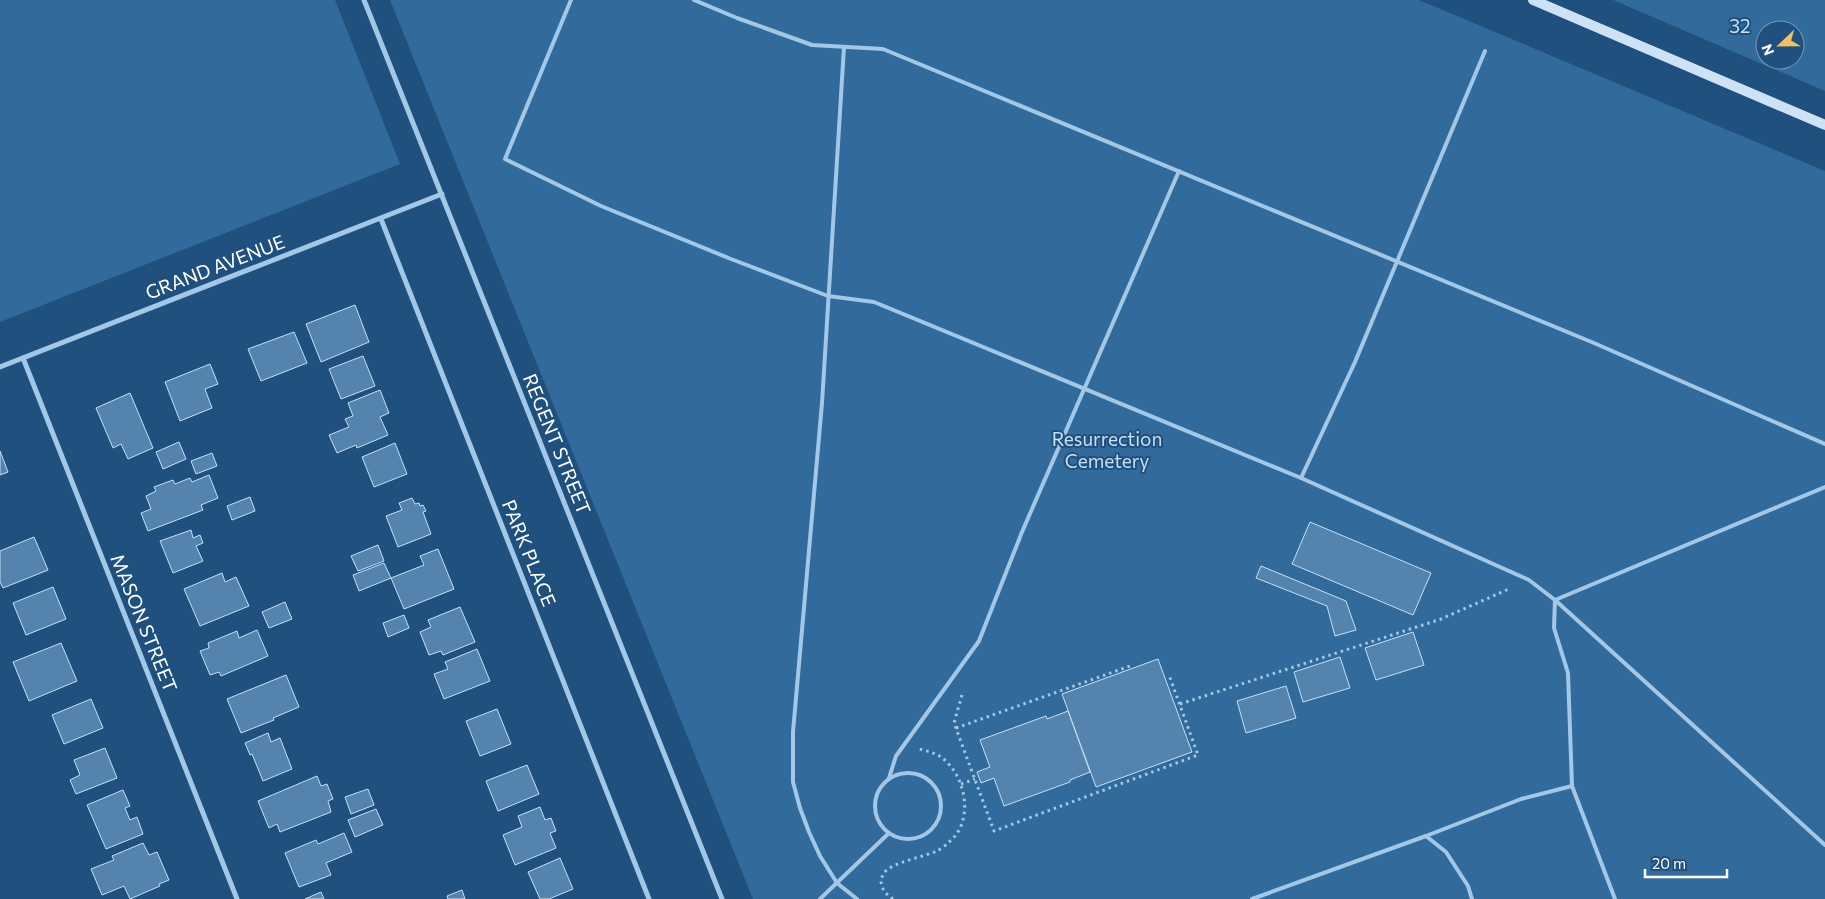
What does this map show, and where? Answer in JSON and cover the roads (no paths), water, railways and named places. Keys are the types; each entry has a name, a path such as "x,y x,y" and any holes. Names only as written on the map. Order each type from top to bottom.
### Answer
{"main road":[{"path":"1533,0 1825,125"}],"street":[{"name":"REGENT STREET","path":"364,0 722,899"},
{"name":"GRAND AVENUE","path":"0,367 442,194"},
{"name":"PARK PLACE","path":"381,219 650,899"},
{"name":"MASON STREET","path":"23,358 237,899"}],"lane":[{"path":"571,0 505,158 601,206 731,260 828,296 874,302 1300,478 1529,580 1555,600 1825,846"},
{"path":"694,0 812,45 883,49 1594,343 1825,444"},
{"path":"844,47 822,404 793,732 793,782 800,808 820,856 837,883 857,899"},
{"path":"1300,478 1356,362 1485,51"},
{"path":"889,778 896,756 979,641 1022,532 1179,170"},
{"path":"1555,600 1825,487"},
{"path":"1555,600 1554,628 1568,673 1572,786 1615,899"},
{"path":"904,772 916,773 926,778 935,786 940,796 940,816 935,826 928,833 908,839 898,838 889,833 881,824 876,814 875,803 878,792 884,782 904,772"},
{"path":"1252,899 1426,836 1521,799 1572,786"},
{"path":"820,899 889,833"},
{"path":"1426,836 1446,852 1468,886 1472,899"}],"park label":[{"name":"32","path":"1740,26"},
{"name":"Resurrection Cemetery","path":"1107,450"}]}
